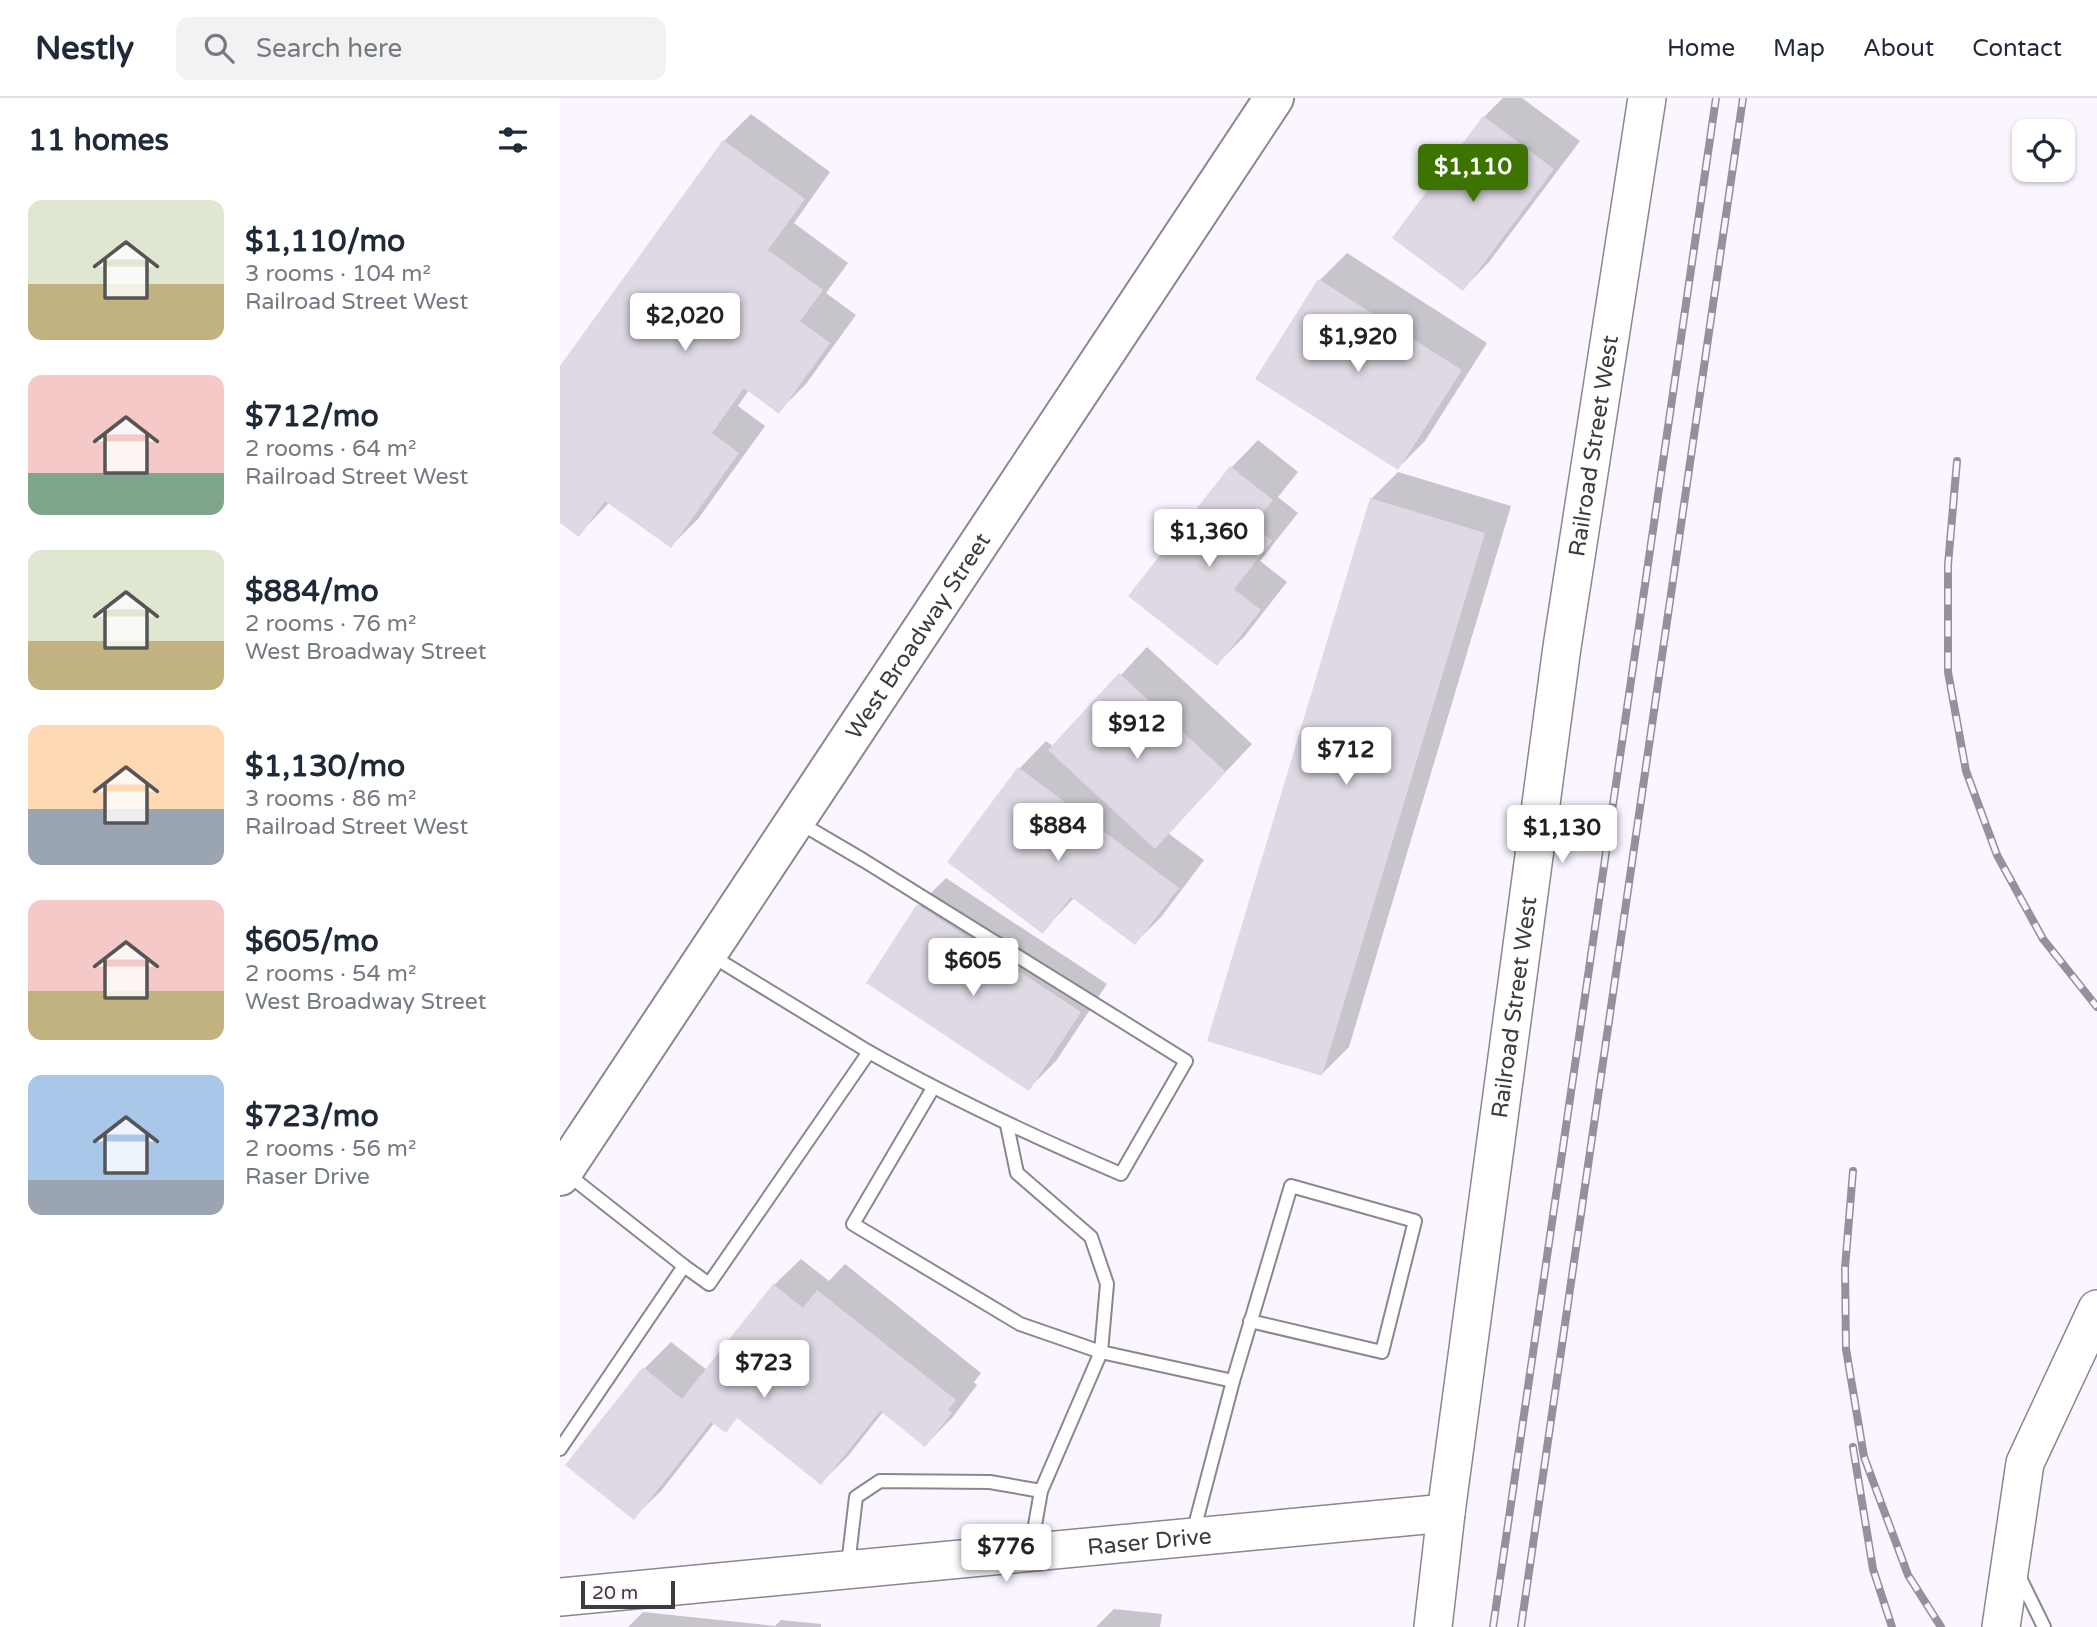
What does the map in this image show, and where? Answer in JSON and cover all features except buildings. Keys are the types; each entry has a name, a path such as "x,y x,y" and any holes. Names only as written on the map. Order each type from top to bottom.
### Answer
{"main road":[{"name":"West Broadway Street","path":"562,1173 1275,98"}],"street":[{"name":"Railroad Street West","path":"1433,1627 1562,647 1647,98"},
{"path":"2001,1627 2025,1463 2097,1309"},
{"name":"Raser Drive","path":"560,1597 1446,1513"}],"lane":[{"path":"707,953 933,1088 1007,1125 1121,1174 1186,1061 796,821"},
{"path":"562,1173 709,1284 869,1052"},
{"path":"933,1088 853,1224 1020,1324 1101,1352 1233,1381"},
{"path":"1007,1125 1017,1173 1091,1237 1107,1284 1101,1352 1041,1491 1030,1553"},
{"path":"1192,1537 1233,1381 1250,1321 1291,1186 1415,1221 1382,1352 1250,1321"},
{"path":"560,1449 684,1266"},
{"path":"847,1570 856,1497 880,1481 990,1482 1041,1491"},
{"path":"2011,1560 2044,1627"}],"railway":[{"path":"1493,1627 1716,98"},
{"path":"1521,1627 1743,98"},
{"path":"1957,461 1948,565 1948,672 1966,771 1997,855 2043,939 2097,1007"},
{"path":"1853,1171 1845,1268 1846,1349 1864,1457 1908,1575 1941,1627"},
{"path":"1853,1447 1873,1569 1892,1627"}]}
